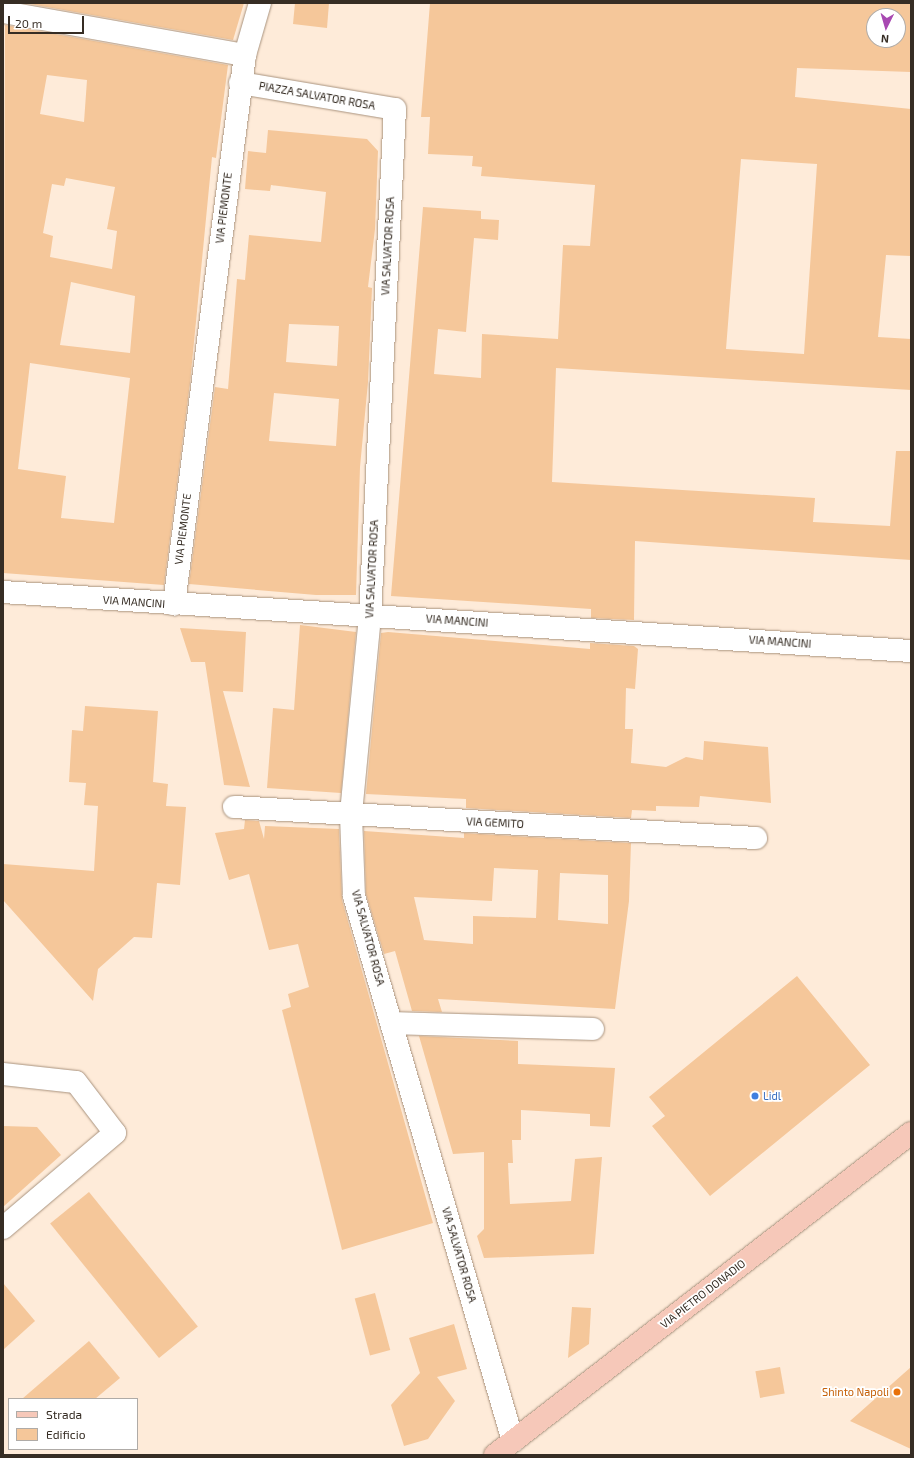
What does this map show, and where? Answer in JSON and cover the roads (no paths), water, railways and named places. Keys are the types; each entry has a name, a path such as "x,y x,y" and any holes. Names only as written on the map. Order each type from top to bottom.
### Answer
{"main road":[{"name":"VIA PIETRO DONADIO","path":"495,1455 888,1152 911,1132"},
{"path":"888,1152 911,1150"}],"street":[{"name":"VIA PIEMONTE","path":"174,604 240,83 245,56 260,3"},
{"path":"3,12 245,56"},
{"name":"PIAZZA SALVATOR ROSA","path":"240,83 395,109"},
{"name":"VIA SALVATOR ROSA","path":"395,109 370,616 351,816 354,896 513,1441"},
{"name":"VIA MANCINI","path":"3,592 911,651"},
{"name":"VIA GEMITO","path":"234,806 351,816 756,838"},
{"path":"392,1023 593,1029"},
{"path":"3,1074 76,1082 115,1133 3,1228"}],"place":[{"name":"Lidl","path":"755,1096"},
{"name":"Shinto Napoli","path":"897,1392"}]}
